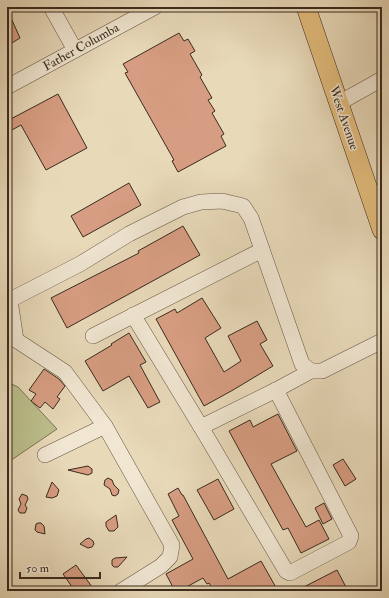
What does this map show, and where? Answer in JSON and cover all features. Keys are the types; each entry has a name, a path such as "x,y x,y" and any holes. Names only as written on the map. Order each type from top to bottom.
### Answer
{"main road":[{"name":"West Avenue","path":"306,7 382,230"}],"street":[{"path":"51,7 75,50"},
{"name":"Father Columba","path":"7,87 155,7"},
{"path":"339,103 382,79"},
{"path":"121,591 161,566 170,557 172,544 104,426 65,372 16,340 10,300 80,264 129,234 182,207 201,202 222,201 243,206 251,218 302,364 311,371 322,372 382,341"},
{"path":"93,336 262,250"},
{"path":"133,315 286,571 290,574 349,542 351,536 276,390"},
{"path":"201,427 311,371"},
{"path":"45,455 104,426"}],"green space":[{"path":"7,382 18,387 57,429 7,463"}],"building":[{"path":"7,9 20,38 7,46"},
{"path":"179,33 184,41 188,39 195,51 190,54 202,75 200,77 212,98 208,100 215,111 212,113 224,134 221,136 226,146 178,172 172,161 174,160 125,73 128,72 123,64"},
{"path":"58,94 87,148 46,170 21,125 10,131 7,121"},
{"path":"129,183 141,205 83,237 71,216"},
{"path":"183,226 200,255 67,328 51,298 139,253 138,251"},
{"path":"202,298 221,328 205,338 224,372 241,361 228,336 257,321 267,340 260,344 273,366 204,406 156,319 175,309 177,313"},
{"path":"129,333 146,362 140,365 160,402 148,408 129,376 103,391 85,361"},
{"path":"44,369 59,379 65,386 57,397 60,399 53,409 45,402 40,408 31,401 36,394 29,390"},
{"path":"278,414 297,451 271,464 306,527 319,520 329,539 301,553 288,528 283,530 229,431 250,420 253,427"},
{"path":"343,459 356,479 345,486 333,465"},
{"path":"88,466 92,469 92,473 88,475 68,470"},
{"path":"108,478 112,480 114,485 119,490 118,494 115,496 112,495 110,489 104,485 105,480"},
{"path":"218,479 234,509 214,520 197,490"},
{"path":"52,482 59,490 57,496 52,498 46,497"},
{"path":"178,488 228,579 261,561 278,591 214,591 209,583 207,584 203,578 179,591 175,591 166,574 193,559 172,520 179,516 168,494"},
{"path":"22,494 27,496 28,499 25,505 27,508 25,513 20,513 18,510 21,504 19,499"},
{"path":"324,503 332,519 323,524 315,508"},
{"path":"116,515 118,527 114,531 109,531 106,526 106,522"},
{"path":"41,523 44,526 45,534 35,530 36,524"},
{"path":"89,538 94,544 92,547 88,548 80,544 86,539"},
{"path":"127,557 118,567 114,567 112,565 112,560 115,558"},
{"path":"76,565 95,591 75,591 63,574"},
{"path":"337,570 347,589 343,591 296,591"}]}
